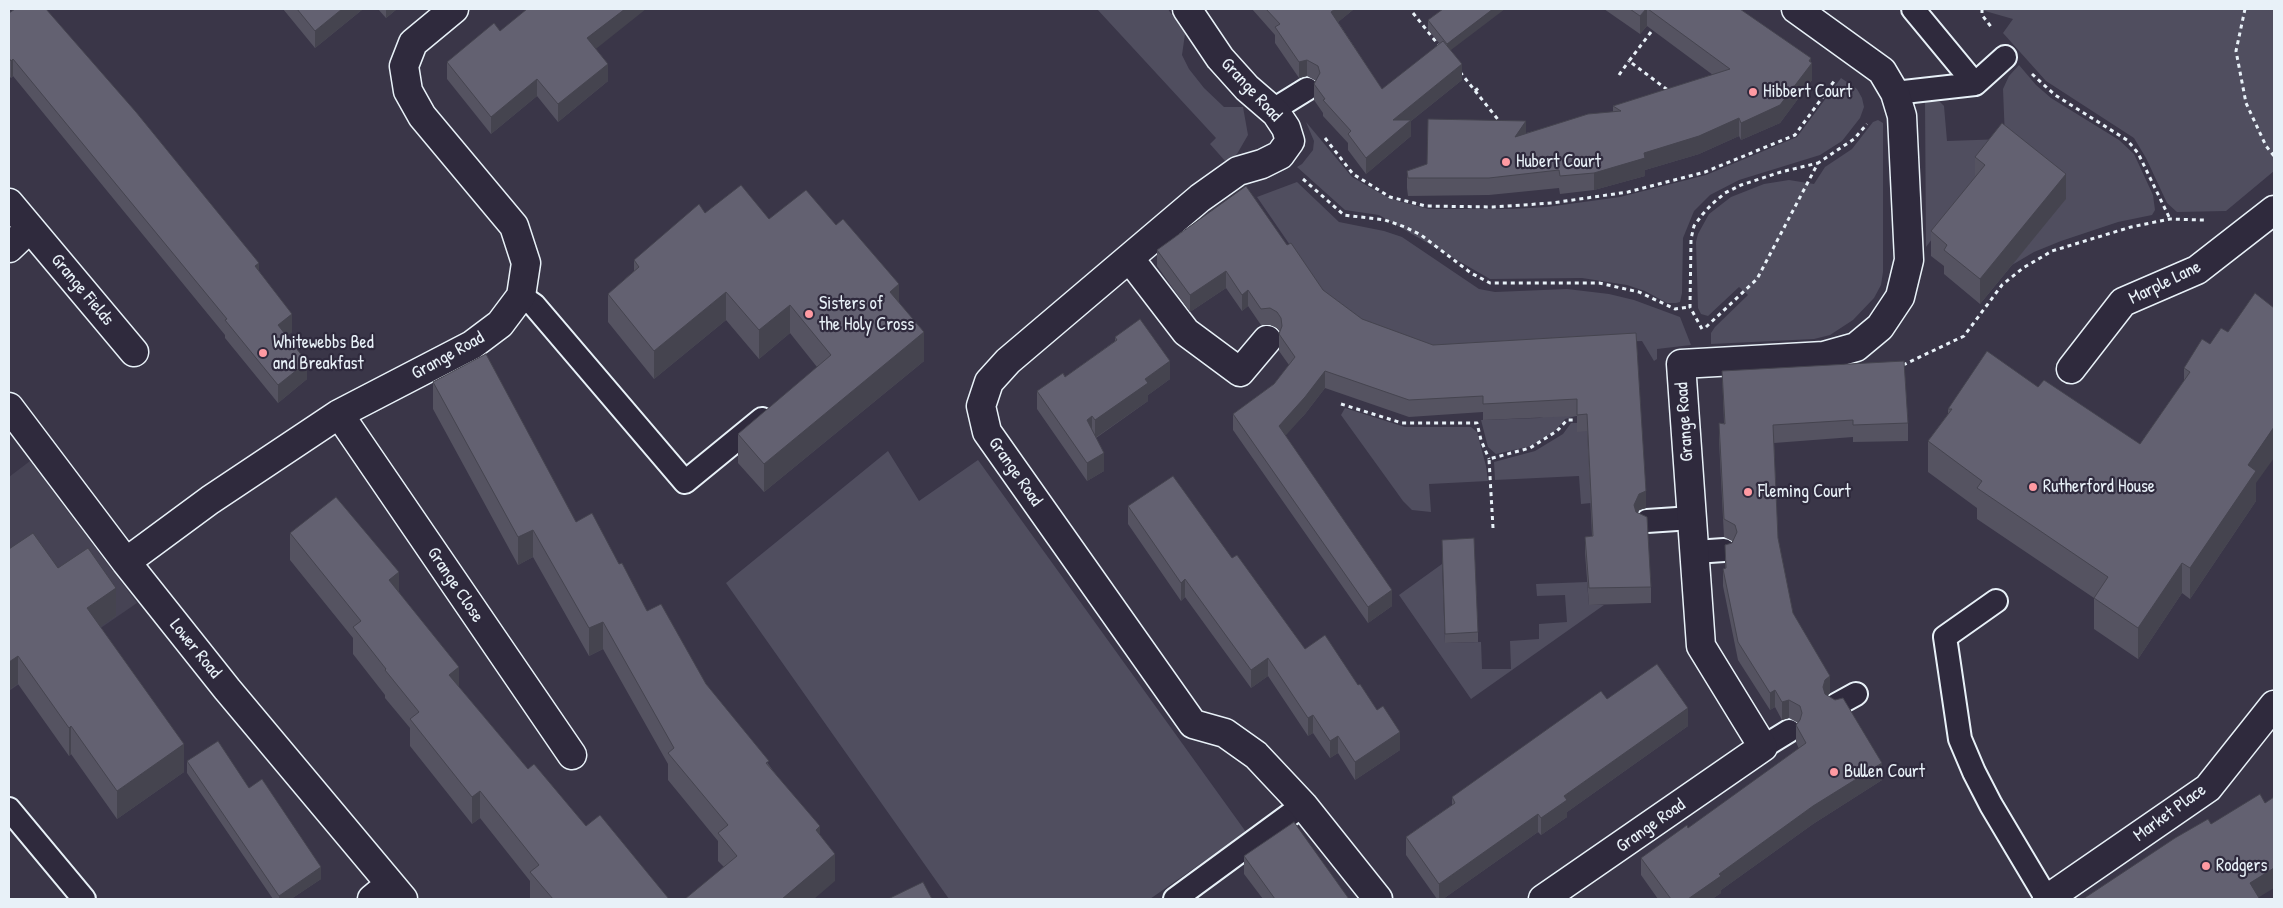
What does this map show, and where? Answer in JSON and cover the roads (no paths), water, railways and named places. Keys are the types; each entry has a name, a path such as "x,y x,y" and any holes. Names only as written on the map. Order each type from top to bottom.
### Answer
{"street":[{"name":"Grange Road","path":"126,562 241,478 339,414 472,345 500,324 521,296 526,263 514,226 422,116 408,91 404,66 413,43 454,9"},
{"name":"Grange Road","path":"1187,9 1220,58 1247,88 1273,110 1286,128 1290,142 1280,155 1262,164 1238,171 1200,198 1008,361 989,382 981,406 987,432 1193,724 1226,733 1256,755 1303,805 1378,899"},
{"name":"Grange Road","path":"1544,899 1763,747 1701,646 1681,364 1824,356 1856,346 1880,328 1900,296 1909,260 1902,116 1896,93 1882,71 1796,9"},
{"name":"Grange Fields","path":"9,203 134,352"},
{"name":"Marple Lane","path":"2071,370 2123,302 2198,270 2274,210"},
{"path":"9,248 30,228"},
{"path":"1130,259 1186,332 1240,372 1267,340"},
{"name":"Lower Road","path":"9,407 126,562 388,894"},
{"name":"Grange Close","path":"339,414 572,755"},
{"name":"Market Place","path":"2047,899 2208,788 2274,705"}],"lane":[{"path":"1913,9 1975,84"},
{"path":"1896,93 1975,84 2005,56"},
{"path":"1273,110 1307,89"},
{"path":"521,296 534,305 685,482 775,409"},
{"path":"1646,520 1692,518"},
{"path":"1694,552 1724,550"},
{"path":"1996,601 1945,637 1960,739 1991,805 2047,899"},
{"path":"1836,705 1856,694"},
{"path":"1763,747 1789,731"},
{"path":"1175,899 1303,805"},
{"path":"9,809 84,899"}],"place":[{"name":"Hibbert Court","path":"1753,92"},
{"name":"Hubert Court","path":"1506,162"},
{"name":"Sisters of the Holy Cross","path":"809,314"},
{"name":"Whitewebbs Bed and Breakfast","path":"263,353"},
{"name":"Rutherford House","path":"2033,487"},
{"name":"Fleming Court","path":"1748,492"},
{"name":"Bullen Court","path":"1834,772"},
{"name":"Rodgers","path":"2206,866"}]}
